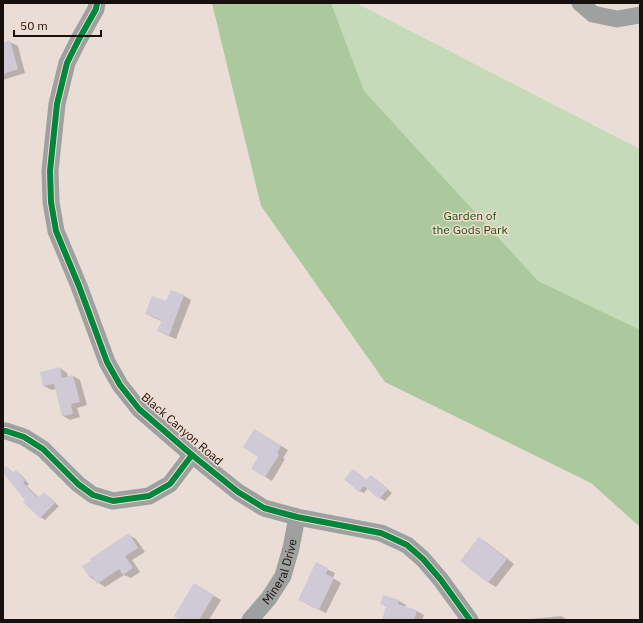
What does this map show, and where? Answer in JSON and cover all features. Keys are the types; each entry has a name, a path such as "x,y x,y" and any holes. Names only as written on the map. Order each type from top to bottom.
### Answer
{"street":[{"name":"Black Canyon Road","path":"98,3 67,63 57,104 50,171 51,202 56,231 79,286 107,362 120,385 139,409 192,455 238,492 264,508 297,517 381,533 407,545 423,559 441,580 470,620"},
{"path":"580,3 593,14 616,19 640,15"},
{"path":"3,431 24,437 43,449 78,484 93,494 113,501 149,496 170,484 192,455"},
{"name":"Mineral Drive","path":"250,620 269,598 283,576 291,548 297,517"}],"green space":[{"name":"Garden of the Gods Park","path":"212,3 331,3 364,91 538,281 640,330 640,527 591,483 385,382 261,206"},
{"name":"Garden of the Gods Park","path":"224,3 356,3 640,149 640,409 279,222 220,38"}],"building":[{"path":"10,40 18,69 3,74 3,43"},
{"path":"171,290 184,295 169,336 157,331 162,320 145,314 152,296 166,301"},
{"path":"60,367 62,378 73,375 80,402 71,404 73,414 62,416 54,384 43,386 40,372"},
{"path":"254,429 281,446 277,453 279,455 265,477 251,469 258,457 243,447"},
{"path":"6,466 13,473 16,470 25,481 23,483 38,498 44,492 55,503 40,518 23,502 25,500 3,473 3,468"},
{"path":"353,469 366,480 371,475 388,489 379,499 364,486 359,492 344,479"},
{"path":"129,533 138,548 125,556 133,568 123,575 119,569 97,584 92,576 90,578 82,566"},
{"path":"479,537 507,559 488,583 460,561"},
{"path":"316,562 328,568 326,574 334,578 319,610 298,600"},
{"path":"194,583 214,595 199,620 180,620 174,616"},
{"path":"383,595 399,600 398,604 417,610 414,620 382,620 386,606 380,604"}],"cycle path":[{"path":"97,3 96,9 67,63 57,104 50,171 51,202 56,231 79,286 107,362 120,385 139,409 192,455 238,492 264,508 297,517 381,533 407,545 423,559 441,580 470,620"},
{"path":"3,431 24,437 43,449 78,484 93,495 113,501 149,496 170,484 192,455"}]}
